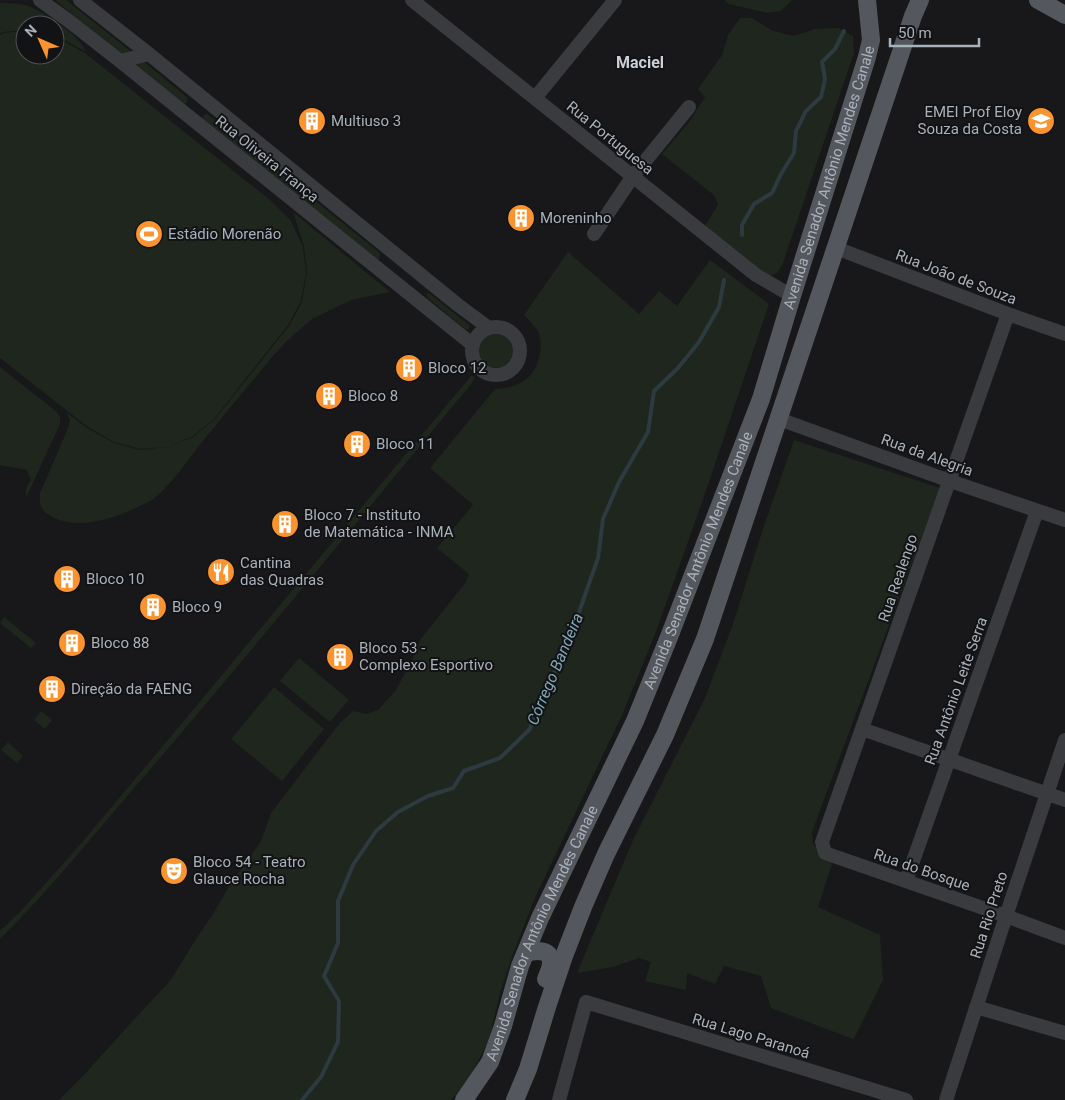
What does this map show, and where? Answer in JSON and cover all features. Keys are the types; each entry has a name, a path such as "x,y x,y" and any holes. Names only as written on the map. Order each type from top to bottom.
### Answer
{"main road":[{"name":"Avenida Senador Antônio Mendes Canale","path":"464,1100 490,1062 525,954 556,883 635,721 761,399 869,48 871,40 868,0"},
{"name":"Avenida Senador Antônio Mendes Canale","path":"515,1100 528,1069 564,956 586,898 664,735 705,639 913,16 920,0"},
{"path":"1038,0 1065,15"},
{"path":"792,296 803,307 799,337 799,356"},
{"path":"761,399 763,411 779,419"},
{"path":"525,954 534,950 540,950 551,958 544,987 547,1007"}],"street":[{"name":"Rua Oliveira França","path":"40,0 120,61 473,345"},
{"name":"Rua Oliveira França","path":"80,0 424,278 489,328"},
{"name":"Rua Portuguesa","path":"412,0 756,275 792,296"},
{"path":"535,98 615,0"},
{"path":"120,61 149,54"},
{"path":"189,117 204,100"},
{"path":"594,234 633,176 689,107"},
{"name":"Rua João de Souza","path":"836,248 1065,334"},
{"path":"412,295 424,278"},
{"name":"Rua Realengo","path":"825,853 822,842 1008,314"},
{"path":"496,327 510,331 519,344 520,351 515,366 502,374 494,375 487,373 476,364 473,357 473,345 477,336 482,331 496,327"},
{"name":"Rua da Alegria","path":"779,419 950,481 1065,520"},
{"name":"Rua Antônio Leite Serra","path":"906,882 1038,511"},
{"path":"862,730 1065,800"},
{"name":"Rua Rio Preto","path":"946,1100 1065,740"},
{"name":"Rua do Bosque","path":"825,853 1065,938"},
{"name":"Rua Lago Paranoá","path":"559,1100 586,1002 906,1100"},
{"path":"976,1007 1065,1033"}],"shaded area":[{"path":"55,0 66,0 134,54 123,56"},
{"path":"725,0 792,0 781,11 767,13 729,4"},
{"path":"0,3 28,6 46,15 15,15 15,31 0,33"},
{"path":"740,18 752,18 773,31 794,36 815,29 838,28 853,36 854,53 783,263 778,272 772,275 763,273 755,268 704,227 718,205 714,195 662,154 689,122 705,97 698,89 722,55 728,35"},
{"path":"65,28 77,38 86,52 65,40"},
{"name":"Estádio Morenão","path":"15,32 15,65 65,65 65,42 85,53 269,199 291,221 303,247 306,273 301,301 288,325 214,419 193,436 168,447 140,449 114,442 88,427 0,358 0,35"},
{"path":"143,61 187,97 187,102 185,104 182,103 131,62"},
{"path":"207,114 380,253 379,261 205,121 203,118"},
{"path":"293,212 390,292 351,300 312,319 273,356 163,491 152,500 125,513 92,522 70,522 47,514 40,504 40,493 68,428 70,420 66,412 87,428 114,443 140,450 168,447 193,437 215,419 289,326 302,302 307,272 304,246"},
{"path":"568,252 639,314 659,291 677,306 710,260 769,304 656,632 622,715 534,900 500,993 489,1040 467,1083 451,1100 59,1100 170,981 228,888 261,841 271,813 340,723 353,711 367,714 378,710 396,690 420,640 466,582 469,574 437,548 473,505 430,468 495,389 505,388 522,382 528,378 536,367 541,347 539,333 524,315"},
{"path":"429,293 469,325 469,329 465,329 428,298 426,294"},
{"path":"496,332 503,333 509,337 513,343 513,357 509,363 503,367 496,368 489,367 483,363 479,357 478,350 479,343 483,337 489,333"},
{"path":"0,367 57,412 60,417 60,424 26,498 27,488 31,480 27,470 0,465"},
{"path":"471,376 475,377 472,383 230,676 57,878 0,939 0,931 20,912 78,847"},
{"path":"794,440 940,488 812,832 813,844 832,864 818,907 880,935 883,980 853,1039 771,1008 761,976 724,966 715,984 687,973 686,990 645,981 651,962 639,958 613,967 577,973 633,840 705,698 733,624"},
{"path":"4,617 36,643 31,648 0,623"},
{"path":"299,658 349,700 330,722 280,681"},
{"path":"274,687 324,729 282,781 231,739"},
{"path":"41,711 52,720 45,729 34,720"},
{"path":"8,742 23,756 17,763 1,750"}],"waterway":[{"name":"Córrego Bandeira","path":"742,235 742,225 754,204 772,193 794,153 796,131 806,111 821,97 825,79 822,62 835,49 844,31"},
{"name":"Córrego Bandeira","path":"302,1100 321,1077 338,1042 339,1001 324,976 338,943 338,901 353,865 376,831 398,812 428,796 453,788 464,771 500,758 530,729 539,700 564,655 598,558 603,519 619,482 648,432 654,391 678,368 699,342 719,307 724,280"}],"place":[{"name":"Multiuso 3","path":"312,121"},
{"name":"EMEI Prof Eloy Souza da Costa","path":"1041,121"},
{"name":"Moreninho","path":"521,218"},
{"name":"Estádio Morenão","path":"149,234"},
{"name":"Bloco 12","path":"409,368"},
{"name":"Bloco 8","path":"329,396"},
{"name":"Bloco 11","path":"357,444"},
{"name":"Bloco 7 - Instituto de Matemática - INMA","path":"285,524"},
{"name":"Cantina das Quadras","path":"221,572"},
{"name":"Bloco 10","path":"67,579"},
{"name":"Bloco 9","path":"153,607"},
{"name":"Bloco 88","path":"72,643"},
{"name":"Bloco 53 - Complexo Esportivo","path":"340,657"},
{"name":"Direção da FAENG","path":"52,689"},
{"name":"Bloco 54 - Teatro Glauce Rocha","path":"174,871"}],"district":[{"name":"Maciel","path":"640,62"}]}
